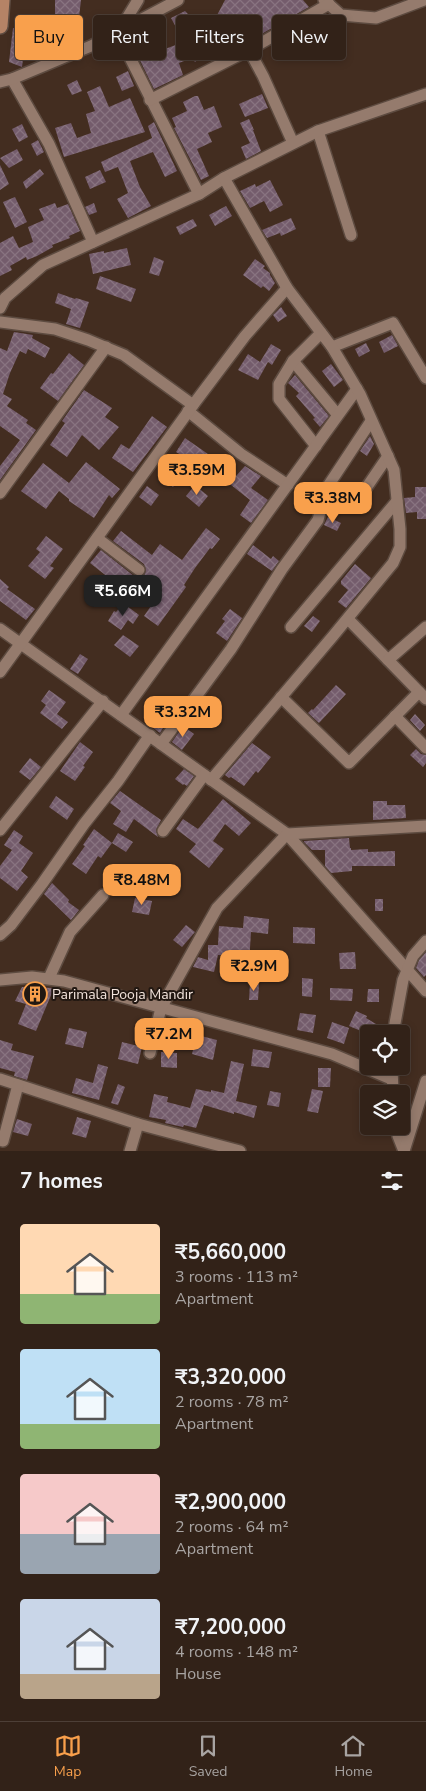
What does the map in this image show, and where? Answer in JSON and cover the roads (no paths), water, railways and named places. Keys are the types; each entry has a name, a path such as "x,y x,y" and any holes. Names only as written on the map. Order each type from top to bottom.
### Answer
{"main road":[{"path":"0,26 2,0"}],"street":[{"path":"129,15 138,0"},
{"path":"150,15 178,0"},
{"path":"262,42 327,2 341,15 376,18 424,0"},
{"path":"0,82 12,79 93,45"},
{"path":"133,60 150,100 199,194"},
{"path":"150,100 229,60"},
{"path":"254,60 293,143"},
{"path":"12,79 49,144 93,242"},
{"path":"0,308 6,298 44,265 199,194 224,178 318,131 426,94"},
{"path":"318,131 352,234"},
{"path":"163,831 207,778 281,697 348,618 393,563 400,546 394,470 357,389 332,347 287,288 224,178"},
{"path":"0,672 191,408 245,336 287,288"},
{"path":"0,322 55,329 124,355 191,408 241,454 288,485"},
{"path":"332,347 393,323 424,371"},
{"path":"316,446 280,399 279,384 292,361 321,333"},
{"path":"0,493 106,348"},
{"path":"292,361 337,414"},
{"path":"121,715 316,446 337,414 357,389"},
{"path":"161,744 231,649 282,569 318,520 326,489 371,420"},
{"path":"360,497 388,456"},
{"path":"291,627 397,501"},
{"path":"97,538 139,570"},
{"path":"281,697 349,763 395,716 422,695 348,618"},
{"path":"388,660 426,627"},
{"path":"0,629 287,834 426,991"},
{"path":"0,830 102,702"},
{"path":"395,716 426,748"},
{"path":"0,934 11,925 42,884 150,735"},
{"path":"150,1053 161,1008 217,908 287,834 426,826"},
{"path":"48,978 70,932 102,895"},
{"path":"395,1025 403,980 413,956 426,941"},
{"path":"0,980 32,977 48,978 332,1054 391,1079"},
{"path":"391,1075 392,1085"},
{"path":"0,1080 138,1124 240,1151"},
{"path":"404,1151 426,1081"},
{"path":"3,1141 18,1085"},
{"path":"130,1151 138,1124"},
{"path":"398,1135 404,1151"}],"place":[{"name":"Parimala Pooja Mandir","path":"35,994"}]}
